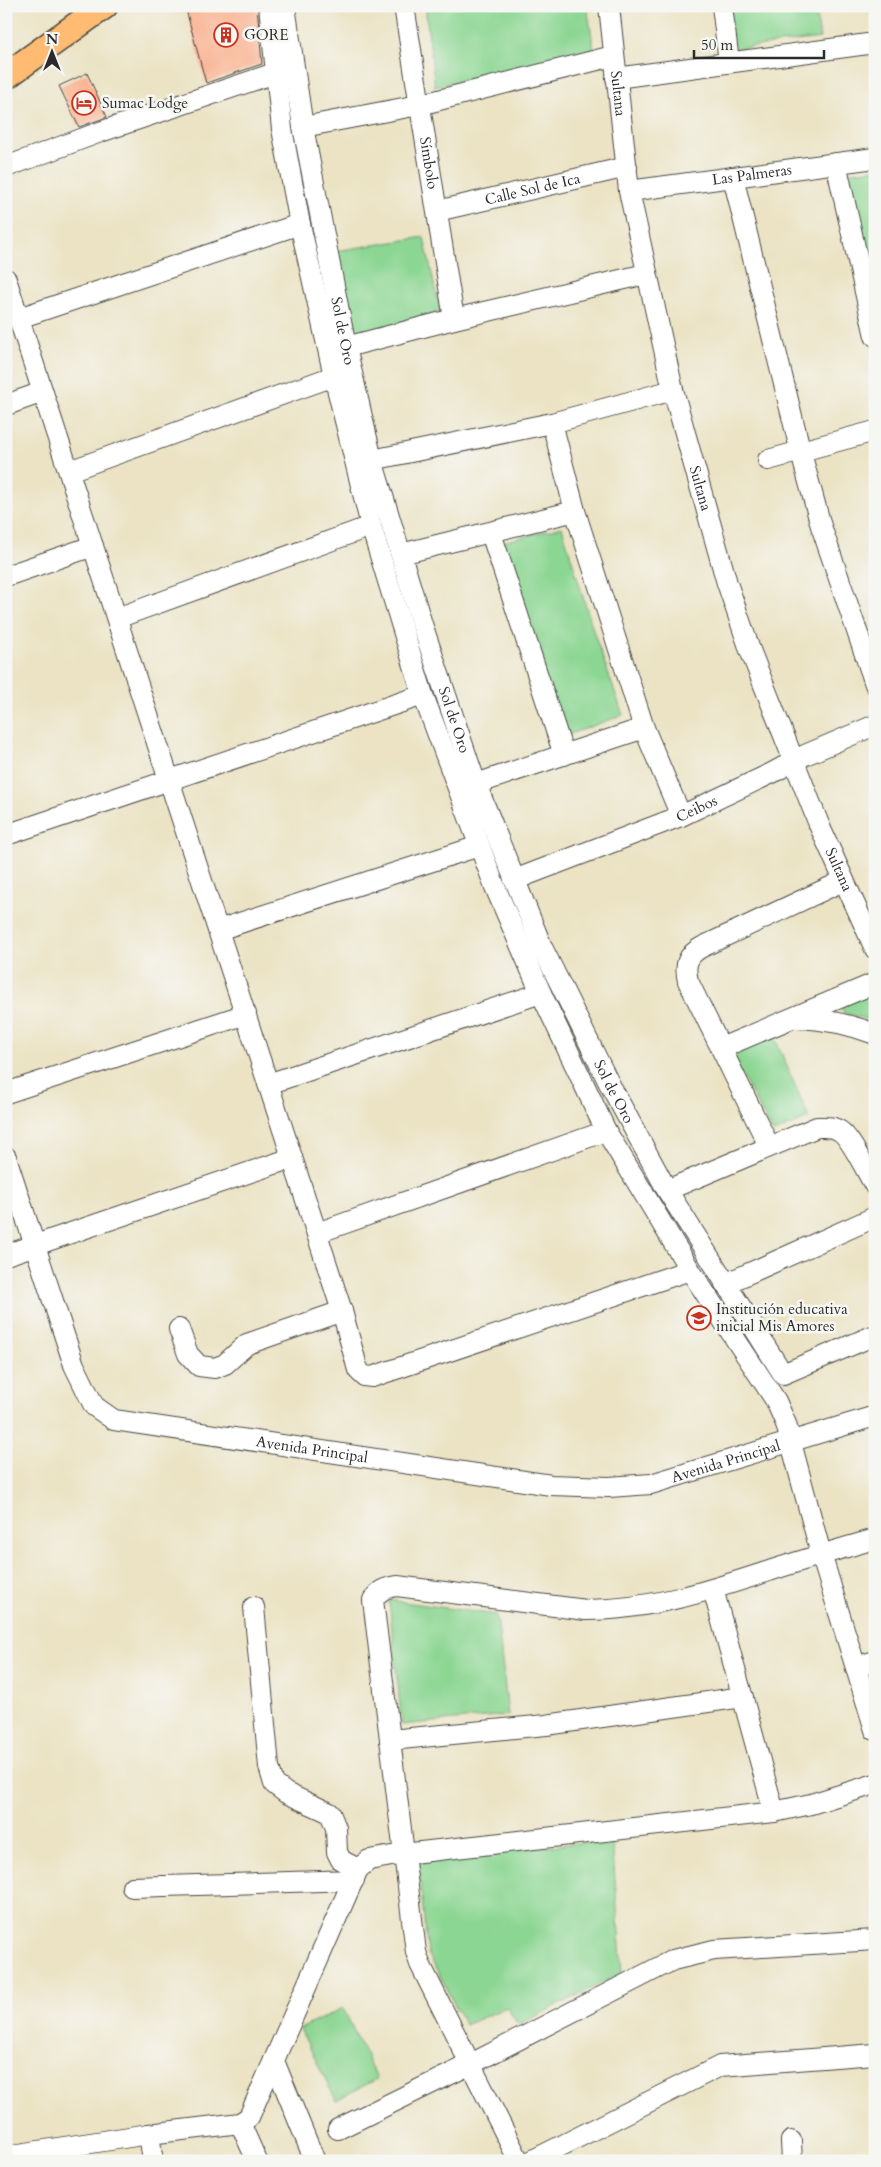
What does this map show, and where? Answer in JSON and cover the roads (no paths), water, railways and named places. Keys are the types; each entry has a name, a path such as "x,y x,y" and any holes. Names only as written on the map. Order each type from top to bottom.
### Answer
{"main road":[{"path":"6,76 99,8"}],"street":[{"path":"270,6 282,129 300,224 334,376 371,526 423,694 479,846 541,993 606,1131 690,1270 776,1401 786,1424 821,1554 875,1730"},
{"name":"Sol de Oro","path":"286,6 303,127 346,347 372,460 422,624 476,784 514,880 561,986 610,1085 667,1190 784,1374 875,1335"},
{"name":"Símbolo","path":"404,6 454,319"},
{"name":"Sultana","path":"609,6 629,191 673,390 735,609 843,881 874,947"},
{"path":"722,6 729,62"},
{"path":"616,78 875,43"},
{"path":"303,127 419,105 613,56"},
{"path":"6,167 103,131 275,72"},
{"name":"Las Palmeras","path":"629,191 875,158"},
{"path":"836,163 875,336"},
{"name":"Calle Sol de Ica","path":"436,211 627,167"},
{"path":"733,177 801,453 821,526 875,684"},
{"path":"19,318 300,224"},
{"path":"346,347 454,319 646,274"},
{"path":"6,279 317,1233 342,1311 358,1370 364,1376 372,1377 690,1270"},
{"path":"68,471 334,376"},
{"path":"372,460 552,423 673,390"},
{"path":"6,405 43,392"},
{"path":"552,423 575,511 644,728 681,816"},
{"path":"768,460 801,453 875,431"},
{"path":"400,554 575,511"},
{"path":"117,618 371,526"},
{"path":"491,533 564,755"},
{"path":"6,576 93,546"},
{"path":"6,835 423,694"},
{"name":"Ceibos","path":"514,880 681,816 875,725"},
{"path":"476,784 644,728"},
{"path":"218,930 479,846"},
{"path":"769,1146 688,981 685,970 688,959 693,952 702,947 843,881"},
{"path":"721,1048 875,983"},
{"path":"268,1084 541,993"},
{"path":"6,1093 246,1014"},
{"path":"790,1018 823,1019 846,1024 875,1034"},
{"path":"667,1190 817,1127 829,1126 840,1131 848,1141 875,1186"},
{"path":"317,1233 606,1131"},
{"name":"Avenida Principal","path":"6,1158 74,1365 94,1406 114,1420 551,1484 609,1488 651,1484 875,1416"},
{"path":"6,1254 292,1158"},
{"path":"725,1284 875,1217"},
{"path":"178,1329 188,1354 198,1366 215,1368 225,1364 247,1344 342,1311"},
{"path":"519,2161 420,1964 416,1952 373,1600 377,1593 385,1588 397,1586 586,1610 636,1607 664,1602 713,1589 821,1554 875,1539"},
{"path":"713,1589 774,1812"},
{"path":"254,1607 269,1767 274,1784 286,1793 330,1813 336,1828 337,1852 356,1874"},
{"path":"856,1667 875,1661"},
{"path":"390,1740 546,1725 743,1697"},
{"path":"6,2156 43,2156 149,2134 240,2123 249,2117 356,1874 369,1860 403,1854 774,1812 811,1804 875,1784"},
{"path":"132,1887 356,1874"},
{"path":"338,2129 471,2064 673,1960 714,1950 875,1940"},
{"path":"531,2161 720,2066 875,2054"},
{"path":"274,2061 315,2161"},
{"path":"240,2123 257,2161"},
{"path":"149,2134 153,2161"}],"place":[{"name":"GORE","path":"226,35"},
{"name":"Sumac Lodge","path":"84,103"},
{"name":"Institución educativa inicial Mis Amores","path":"699,1318"}]}
